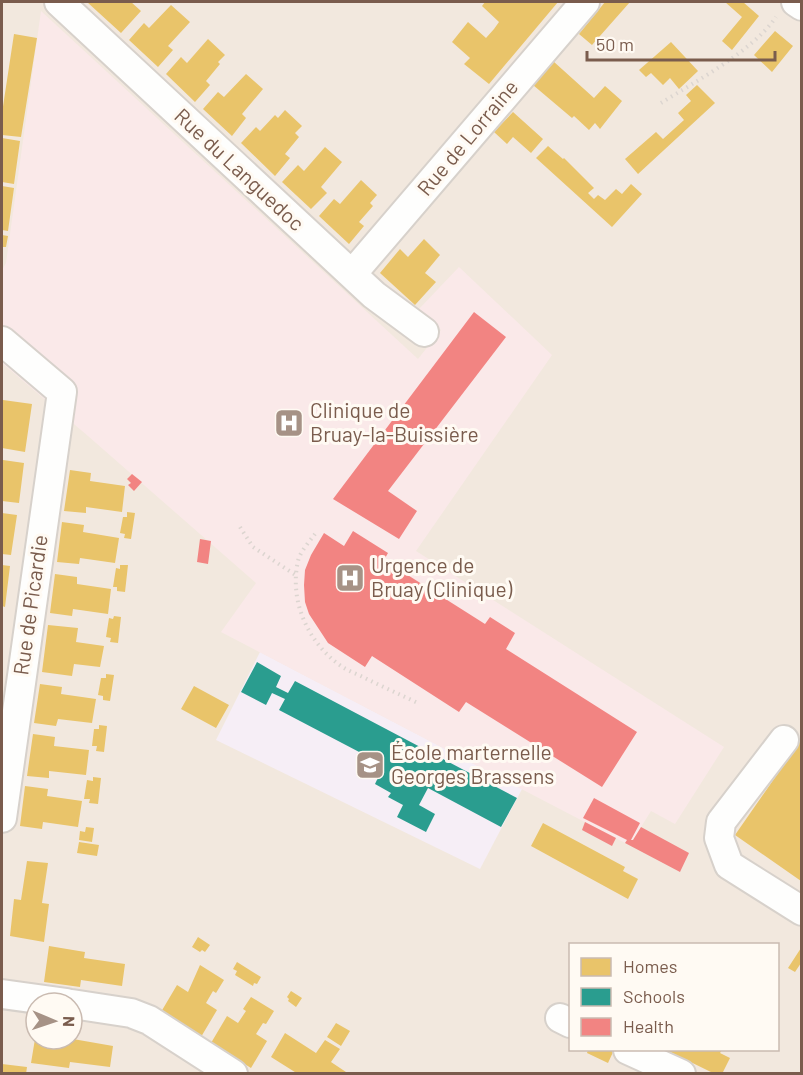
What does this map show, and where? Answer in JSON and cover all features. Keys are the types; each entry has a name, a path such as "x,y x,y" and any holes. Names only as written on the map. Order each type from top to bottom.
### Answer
{"street":[{"name":"Rue du Languedoc","path":"59,2 374,295 424,333"},
{"name":"Rue de Lorraine","path":"352,274 585,2"},
{"name":"Rue de Picardie","path":"2,341 62,392 2,818"},
{"path":"784,740 721,822 719,838 729,865 801,911"},
{"path":"2,994 24,997"},
{"path":"84,1006 131,1013 149,1020 233,1074"},
{"path":"630,1051 681,1074"}],"path":[{"path":"661,103 750,44 793,6"},
{"path":"240,527 253,547 297,576"},
{"path":"315,534 298,559 297,576 304,623 313,639 329,657 343,668 420,704"}],"shaded area":[{"path":"2,2 801,2 801,1073 2,1074"},
{"name":"Clinique de Bruay-la-Buissière","path":"41,11 418,359 441,330 419,309 459,267 552,355 416,551 724,747 675,824 651,811 633,840 625,843 221,632 256,583 2,363 2,270 6,263"},
{"name":"École marternelle Georges Brassens","path":"260,652 522,789 480,869 216,740"}],"building: Homes":[{"path":"87,2 131,2 141,11 121,33"},
{"path":"485,2 558,2 489,84 464,64 470,58 452,42 468,22 486,38 494,29 499,22 482,6"},
{"path":"605,2 630,2 592,45 579,34"},
{"path":"725,2 743,2 759,16 732,50 722,41 742,17"},
{"path":"171,5 190,22 168,46 173,50 158,67 129,40 144,23 149,28"},
{"path":"775,31 793,46 772,72 754,55"},
{"path":"14,34 37,38 21,137 2,135 2,113"},
{"path":"208,39 225,55 206,81 210,85 195,102 166,74 181,57 187,63"},
{"path":"671,42 698,71 679,89 670,78 663,85 651,73 646,77 639,70"},
{"path":"553,61 594,98 605,86 622,101 600,129 595,123 589,130 533,85"},
{"path":"246,74 263,89 242,114 246,118 232,136 203,109 218,92 224,97"},
{"path":"697,85 715,103 638,174 625,159 656,132 663,139 684,120 678,113 691,101 686,95"},
{"path":"285,110 302,126 295,133 299,137 285,154 290,158 275,176 241,143 256,127 260,131 275,115 278,118"},
{"path":"513,112 543,139 531,153 513,137 507,144 494,132"},
{"path":"2,138 20,141 14,184 2,182"},
{"path":"548,146 564,158 594,188 588,193 594,199 598,195 605,200 616,189 622,194 631,184 642,194 612,227 536,158"},
{"path":"325,147 342,162 321,187 327,193 311,209 282,182 298,165 304,171"},
{"path":"361,180 377,195 370,203 373,206 359,222 364,226 349,244 319,216 334,199 340,204"},
{"path":"2,186 14,188 8,231 2,230"},
{"path":"2,235 8,236 6,247 2,247"},
{"path":"424,239 440,255 425,273 436,282 415,305 380,273 400,249 408,257"},
{"path":"3,400 32,404 25,452 2,448"},
{"path":"3,460 24,463 19,503 2,501"},
{"path":"70,470 91,473 90,481 125,486 122,512 86,507 86,513 64,511"},
{"path":"127,512 135,513 131,539 124,538 125,534 120,533 123,517 127,517"},
{"path":"2,513 17,515 11,555 2,554"},
{"path":"62,522 84,525 83,532 119,538 115,563 80,558 79,564 57,562"},
{"path":"2,565 10,566 5,607 2,606"},
{"path":"120,565 128,565 125,592 117,591 117,587 113,587 116,568 120,569"},
{"path":"55,574 77,577 77,584 111,589 108,614 73,609 72,616 50,613"},
{"path":"114,616 121,617 118,643 110,642 111,638 106,637 109,618 113,619"},
{"path":"48,625 78,628 76,642 104,646 100,667 74,664 72,676 42,672"},
{"path":"106,674 114,675 110,701 103,700 103,696 98,695 101,678 106,678"},
{"path":"40,684 62,687 61,694 96,699 92,723 58,719 56,726 34,723"},
{"path":"194,686 229,705 216,728 181,709"},
{"path":"99,725 107,726 104,752 96,751 97,746 92,746 94,729 99,729"},
{"path":"33,734 55,737 54,746 89,750 86,775 49,771 49,778 27,776"},
{"path":"801,740 801,881 735,835"},
{"path":"93,777 101,778 98,804 89,803 90,799 84,799 87,780 93,781"},
{"path":"25,786 48,789 47,796 82,801 78,827 43,822 42,829 20,826"},
{"path":"543,823 625,867 623,871 638,879 628,899 531,846"},
{"path":"86,827 94,828 92,842 79,840 80,831 85,832"},
{"path":"79,842 99,845 97,856 77,853"},
{"path":"27,861 48,863 42,903 49,904 44,942 10,936 14,899 21,900"},
{"path":"198,937 210,945 205,952 192,947"},
{"path":"49,946 85,952 84,958 125,964 122,986 81,980 80,987 44,982"},
{"path":"801,948 801,963 795,972 788,968"},
{"path":"237,962 261,977 257,984 254,983 253,986 235,975 237,971 233,969"},
{"path":"200,965 224,980 216,993 213,991 206,1003 217,1010 201,1037 161,1012 177,985 188,992"},
{"path":"291,991 302,998 296,1007 288,1001 287,997"},
{"path":"251,997 274,1011 256,1034 267,1041 251,1068 211,1043 227,1016 238,1023"},
{"path":"336,1023 350,1031 341,1046 327,1037"},
{"path":"285,1033 316,1053 325,1040 340,1049 331,1062 349,1074 298,1074 271,1057"},
{"path":"84,1041 113,1046 110,1067 70,1062 69,1068 31,1063 33,1051 84,1051"},
{"path":"588,1051 614,1051 608,1063 587,1053"},
{"path":"668,1051 721,1051 720,1053 730,1058 722,1074 715,1074"},
{"path":"2,1064 27,1067 26,1074 2,1074"}],"building: Schools":[{"path":"257,662 281,676 276,687 288,693 295,681 517,798 501,827 428,788 419,805 435,814 426,832 397,817 403,805 388,797 391,793 375,784 384,765 279,710 285,699 272,693 266,705 241,692"}],"building: Health":[{"path":"474,312 506,337 388,491 417,511 399,539 333,499"},
{"path":"132,474 142,482 134,491 128,485 131,483 127,479"},
{"path":"353,531 388,553 384,560 485,624 490,617 515,633 506,649 637,732 602,787 466,702 459,712 372,656 365,667 328,643 309,614 305,602 305,570 324,533 344,546"},
{"path":"200,539 211,541 208,564 197,562"},
{"path":"594,798 640,823 631,840 641,827 689,853 680,872 625,843 627,840 583,818"},
{"path":"585,822 616,838 612,846 582,830"}],"place":[{"name":"Clinique de Bruay-la-Buissière","path":"289,423"},
{"name":"Urgence de Bruay (Clinique)","path":"350,578"},
{"name":"École marternelle Georges Brassens","path":"370,765"}]}
